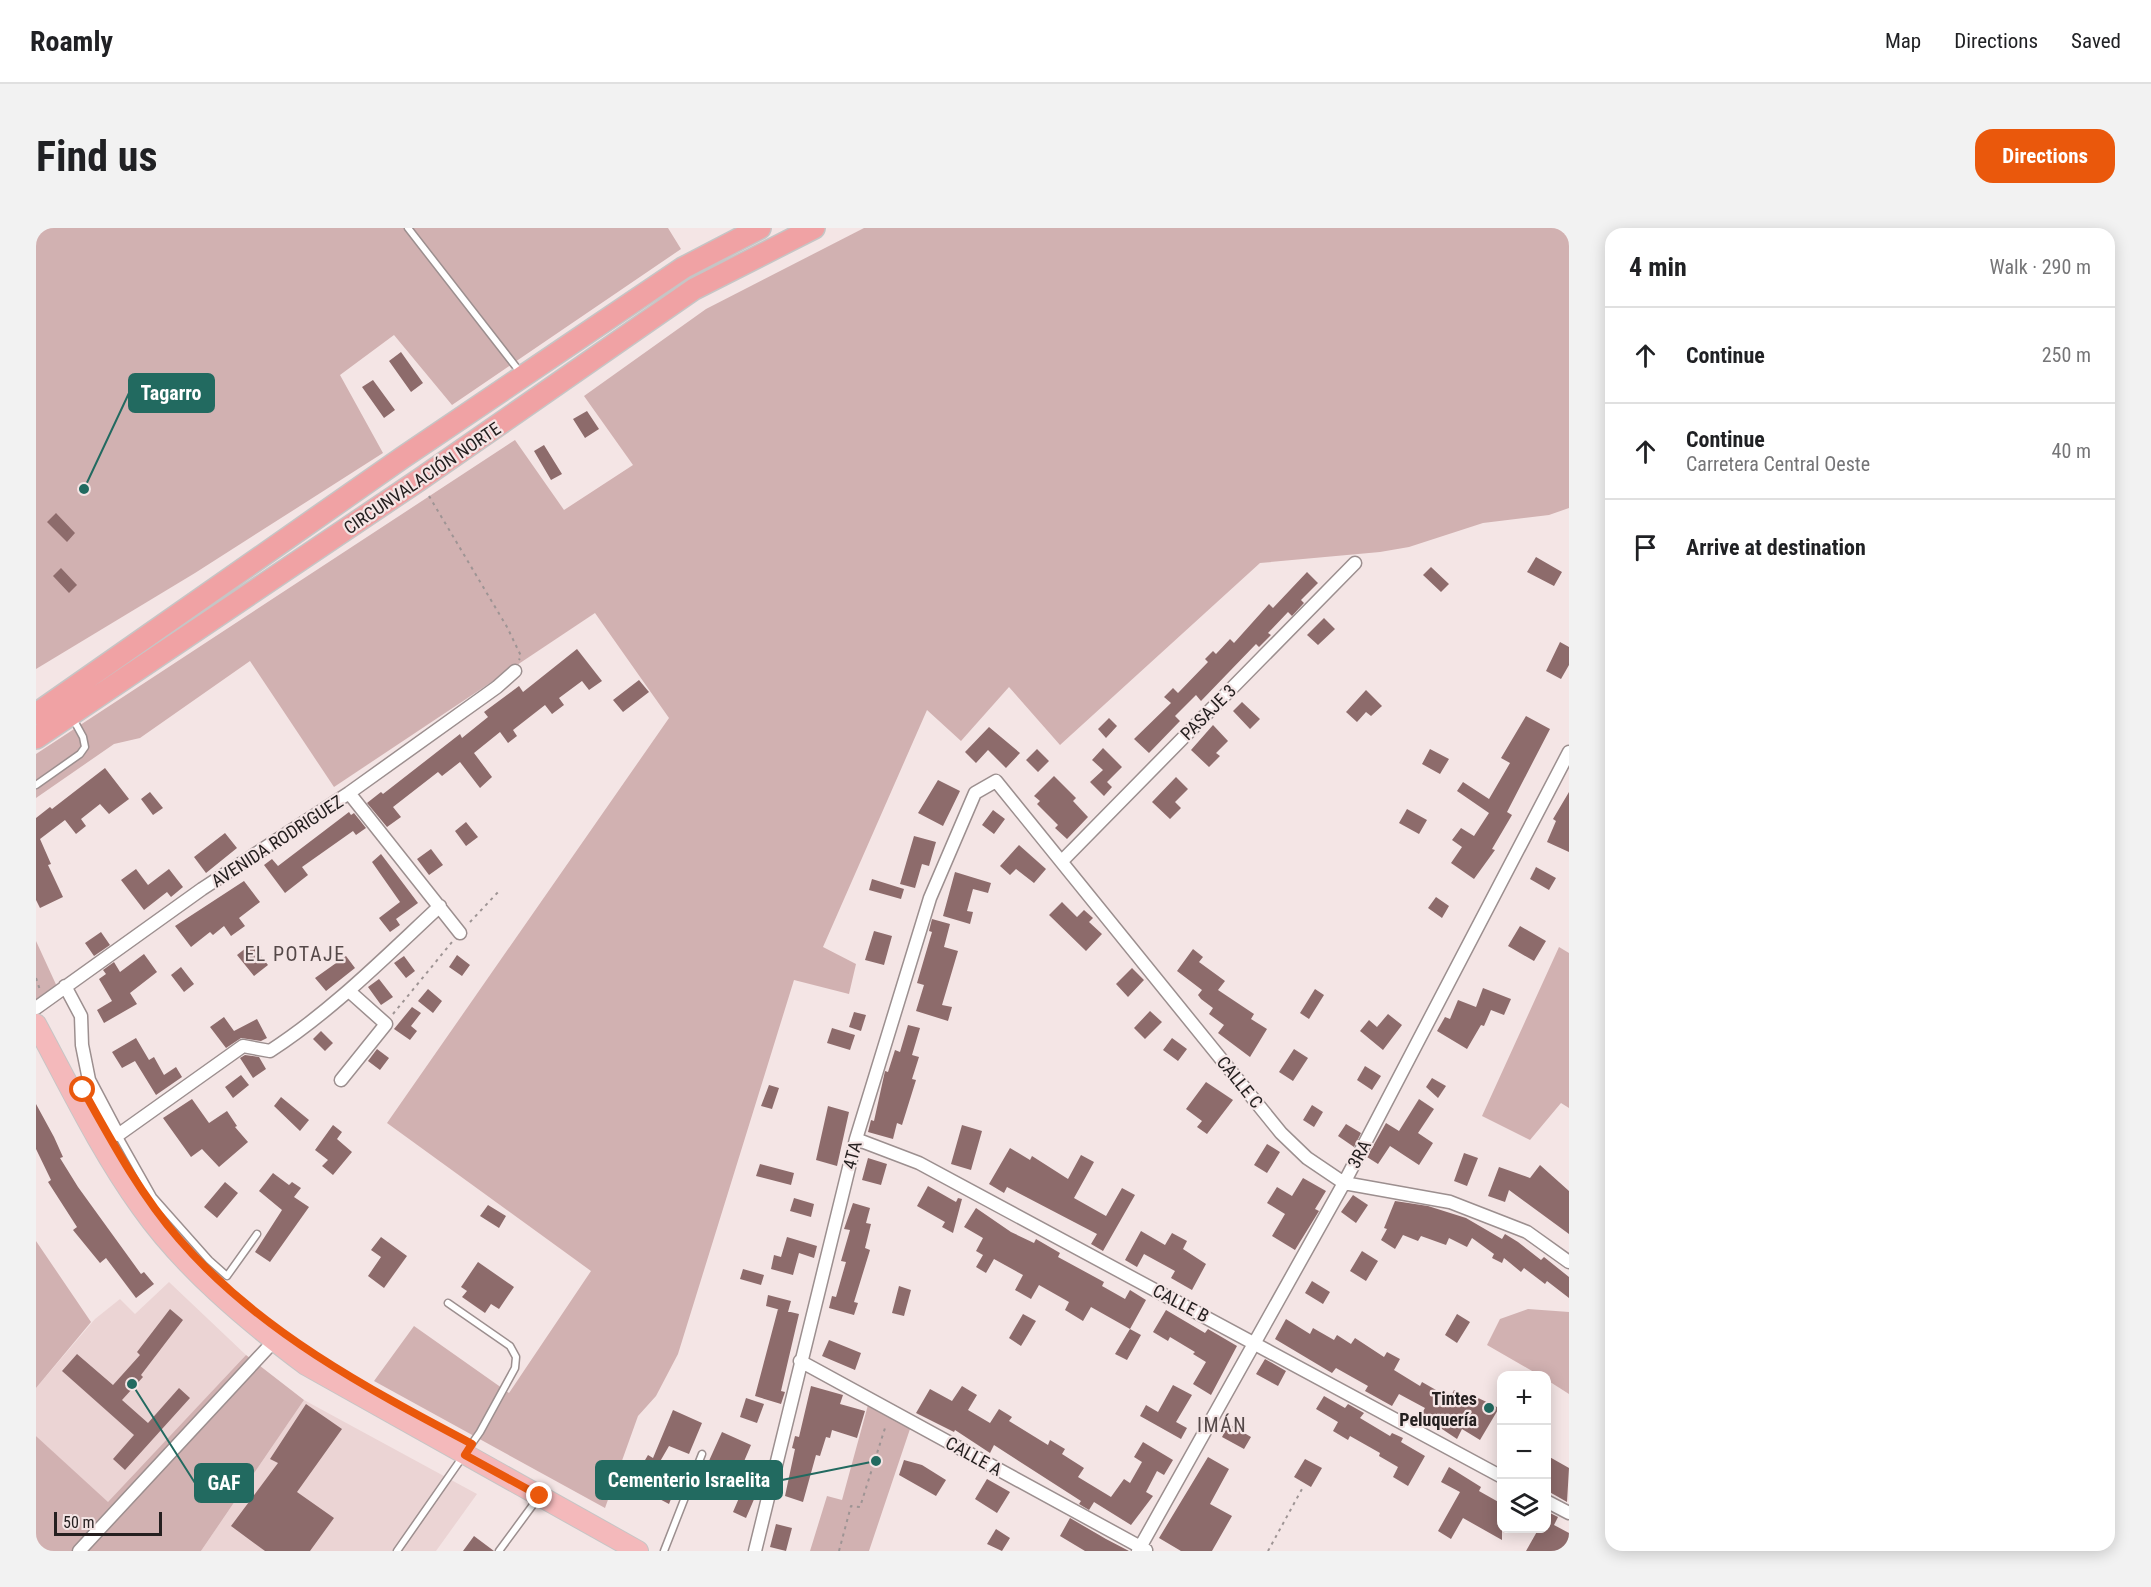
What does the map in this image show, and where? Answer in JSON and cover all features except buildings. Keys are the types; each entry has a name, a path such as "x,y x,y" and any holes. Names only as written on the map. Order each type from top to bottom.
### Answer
{"highway":[{"name":"CIRCUNVALACIÓN NORTE","path":"36,738 419,480 694,289 814,228"},
{"name":"CIRCUNVALACIÓN NORTE","path":"36,714 523,376 683,268 746,231"}],"main road":[{"path":"36,1024 106,1152 141,1208 199,1273 274,1341 335,1382 638,1551"}],"street":[{"name":"PASAJE 3","path":"1062,861 1355,563"},
{"name":"AVENIDA RODRIGUEZ","path":"36,1008 293,828 349,794 497,687 515,671"},
{"name":"3RA","path":"1142,1550 1344,1183 1569,752"},
{"name":"CALLE C","path":"996,781 1281,1132 1307,1158 1344,1183 1450,1202 1527,1232 1569,1262"},
{"name":"4TA","path":"755,1551 856,1138 930,898 975,793 996,781"},
{"path":"349,794 460,933"},
{"path":"65,986 81,1016 82,1045 89,1080 118,1135 243,1046 270,1051 294,1035 349,991 440,906"},
{"path":"341,1080 386,1024 349,991"},
{"name":"CALLE B","path":"856,1138 919,1163 1497,1474"},
{"path":"79,1551 274,1341"},
{"name":"CALLE A","path":"800,1361 1142,1550"},
{"path":"1551,1504 1569,1513"}],"lane":[{"path":"408,228 523,376"},
{"path":"36,785 80,754 85,747 83,737 71,714"},
{"path":"118,1135 153,1197 209,1260 227,1276 257,1234"},
{"path":"397,1551 465,1455 515,1368 516,1358 510,1346 448,1303"},
{"path":"664,1551 702,1454"},
{"path":"499,1551 540,1496"}],"path":[{"path":"419,480 507,627 521,656 515,671"},
{"path":"386,1024 460,933 500,890"},
{"path":"839,1551 851,1506 860,1507 885,1428"},
{"path":"1268,1551 1302,1489"}],"shaded area":[{"path":"36,228 668,228 681,249 452,405 394,335 340,375 383,453 195,573 36,669"},
{"path":"864,228 1569,228 1569,508 1549,515 1483,523 1409,547 1380,552 1260,563 1060,745 1009,687 961,741 927,710 823,947 856,964 849,994 794,980 678,1354 656,1396 638,1416 605,1508 374,1381 414,1326 509,1393 591,1271 387,1123 669,718 595,613 334,787 250,661 140,738 114,744 36,798 36,754 515,440 564,510 633,465 584,396 706,309"},
{"path":"36,941 59,991 36,1008"},
{"path":"1559,947 1569,953 1569,1108 1561,1103 1530,1140 1482,1116"},
{"path":"36,1241 91,1322 36,1388"},
{"path":"169,1282 246,1355 108,1503 36,1436 36,1388 95,1319 120,1299 135,1314"},
{"path":"1528,1309 1569,1312 1569,1394 1551,1383 1551,1371 1532,1371 1487,1345 1500,1319"},
{"path":"246,1355 304,1400 201,1551 36,1551 36,1436 108,1502"},
{"path":"304,1400 477,1494 436,1551 201,1551"},
{"path":"868,1405 911,1426 869,1551 810,1551 827,1496 842,1500"}],"place":[{"name":"Tagarro","path":"84,489"},
{"name":"GAF","path":"132,1384"},
{"name":"Tintes Peluquería","path":"1489,1408"},
{"name":"Cementerio Israelita","path":"876,1461"}],"district":[{"name":"EL POTAJE","path":"295,954"},
{"name":"IMÁN","path":"1222,1425"}],"route":[{"path":"83,1090 130,1174 179,1239 230,1290 304,1348 408,1410 472,1444 465,1455 540,1496"}]}
